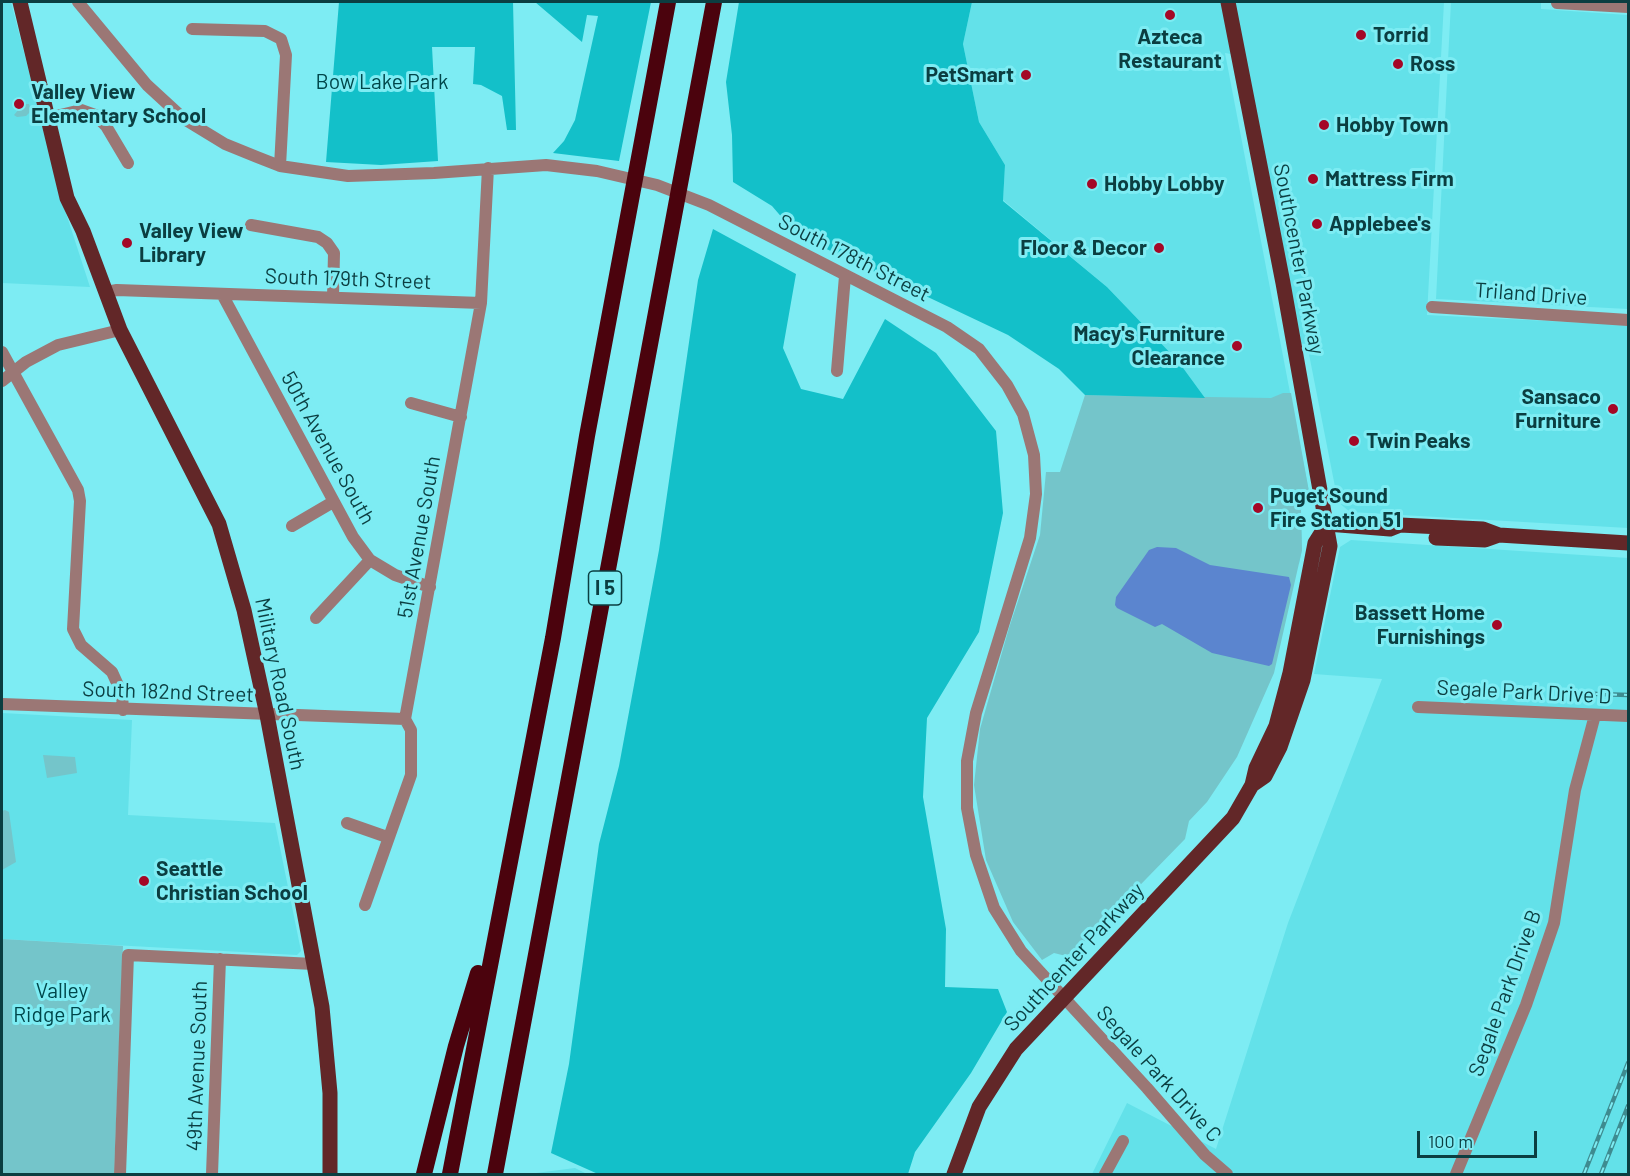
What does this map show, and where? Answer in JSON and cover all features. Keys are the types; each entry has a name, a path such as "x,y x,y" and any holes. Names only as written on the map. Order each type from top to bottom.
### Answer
{"highway":[{"name":"I 5","path":"450,1174 553,638 587,436 668,2"},
{"name":"I 5","path":"495,1174 714,2"},
{"path":"424,1174 461,1030 502,895"}],"main road":[{"name":"Military Road South","path":"20,2 53,117"},
{"name":"Military Road South","path":"29,2 67,198 83,231 120,330 219,524 244,610 267,715 322,1007 330,1093 330,1174"},
{"name":"Southcenter Parkway","path":"954,1174 979,1107 1016,1049 1233,818 1252,785 1265,776 1280,747 1302,680 1330,546 1228,2"},
{"path":"1327,524 1390,529 1400,535 1485,540 1499,535 1629,543"}],"street":[{"name":"South 178th Street","path":"78,2 147,85 184,119 225,144 280,166 330,175 368,176 546,165 597,171 657,185 709,205 947,327 979,349 1007,385 1023,414 1034,455 1035,505 1030,538 976,713 967,761 967,808 976,855 994,908 1021,951 1063,999"},
{"path":"1557,3 1629,7"},
{"path":"192,29 266,31 281,39 286,55 280,166"},
{"path":"53,117 81,110 95,115 106,126 128,163"},
{"name":"51st Avenue South","path":"365,905 387,837 411,775 411,730 405,719 481,303 488,168"},
{"path":"251,225 318,237 327,243 334,253 333,297"},
{"path":"837,370 845,276"},
{"name":"South 179th Street","path":"106,292 117,290 481,303"},
{"name":"50th Avenue South","path":"222,294 333,502 370,560 395,575 430,587"},
{"name":"Triland Drive","path":"1432,307 1629,320"},
{"path":"2,381 26,362 58,345 120,330"},
{"path":"2,352 78,490 80,501 73,629 81,645 112,672 122,694 123,710"},
{"path":"411,403 461,417"},
{"path":"292,526 333,502"},
{"path":"316,618 370,560"},
{"name":"South 182nd Street","path":"2,704 405,719"},
{"name":"Segale Park Drive D","path":"1418,707 1629,716"},
{"name":"Segale Park Drive B","path":"1456,1174 1526,1005 1554,923 1575,790 1595,715"},
{"path":"347,823 387,837"},
{"path":"120,1174 128,955 314,964"},
{"name":"49th Avenue South","path":"212,1174 220,959"},
{"name":"Segale Park Drive C","path":"1063,999 1148,1088 1205,1155 1227,1174"},
{"path":"1105,1174 1122,1141"}],"shaded area":[{"name":"Valley View Elementary School","path":"2,2 11,2 64,207 90,287 2,283"},
{"path":"972,2 1444,2 1427,315 1628,325 1628,528 1350,512 1338,502 1307,344 1294,343 1237,55 1225,53 1310,497 1301,510 1302,550 1299,564 1147,531 1205,398 1178,361 1107,287 1003,200 1005,165 979,122 963,44"},
{"path":"1451,2 1541,2 1541,9 1628,15 1628,309 1436,299"},
{"path":"1351,540 1628,558 1628,1174 1092,1174 1127,1103 1216,1149 1288,923 1382,679 1314,674 1340,547"},
{"path":"1157,547 1176,548 1210,565 1289,577 1291,585 1272,664 1269,666 1212,653 1162,624 1155,627 1117,608 1116,597 1149,550"},
{"name":"Seattle Christian School","path":"2,713 132,720 128,815 275,823 301,951 297,955 2,939"},
{"path":"575,1168 587,1174 528,1174"}],"green space":[{"name":"Bow Lake Park","path":"339,2 513,2 516,130 507,130 502,96 481,85 473,84 475,47 432,47 438,161 381,165 326,162"},
{"path":"535,2 651,2 619,161 553,153 564,141 575,120 598,16 587,15 582,42"},
{"path":"739,2 972,2 963,44 979,122 1005,165 1003,201 1107,287 1178,361 1205,398 1085,395 1059,369 1008,335 797,235 772,206 733,182 732,135 726,82"},
{"path":"23,104 29,104 31,111 26,116 17,117 14,115"},
{"path":"713,229 796,274 783,348 801,389 843,399 885,319 936,353 996,431 1003,513 979,632 927,718 923,797 946,929 945,987 998,989 1007,1012 971,1073 915,1152 908,1174 598,1174 551,1153 569,1064 599,844 619,766 659,550 698,280"},
{"path":"1283,393 1291,393 1310,497 1301,510 1302,550 1274,673 1237,757 1207,802 1189,821 1185,839 1070,957 1054,953 1042,960 1013,922 986,860 974,785 980,729 1009,628 1040,535 1046,472 1060,472 1085,395 1271,398"},
{"path":"43,755 75,757 77,773 47,778"},
{"path":"2,811 9,812 16,862 2,870"},
{"name":"Valley Ridge Park","path":"2,939 123,946 114,1174 2,1174"}],"railway":[{"path":"1568,693 1628,695"},
{"path":"1584,1174 1628,1063"},
{"path":"1601,1174 1628,1106"}],"place":[{"name":"Azteca Restaurant","path":"1170,15"},
{"name":"Torrid","path":"1361,35"},
{"name":"Ross","path":"1398,64"},
{"name":"PetSmart","path":"1026,75"},
{"name":"Valley View Elementary School","path":"19,104"},
{"name":"Hobby Town","path":"1324,125"},
{"name":"Mattress Firm","path":"1313,179"},
{"name":"Hobby Lobby","path":"1092,184"},
{"name":"Applebee's","path":"1317,224"},
{"name":"Valley View Library","path":"127,243"},
{"name":"Floor & Decor","path":"1159,248"},
{"name":"Macy's Furniture Clearance","path":"1237,346"},
{"name":"Sansaco Furniture","path":"1613,409"},
{"name":"Twin Peaks","path":"1354,441"},
{"name":"Puget Sound Fire Station 51","path":"1258,508"},
{"name":"Bassett Home Furnishings","path":"1497,625"},
{"name":"Seattle Christian School","path":"144,881"}]}
